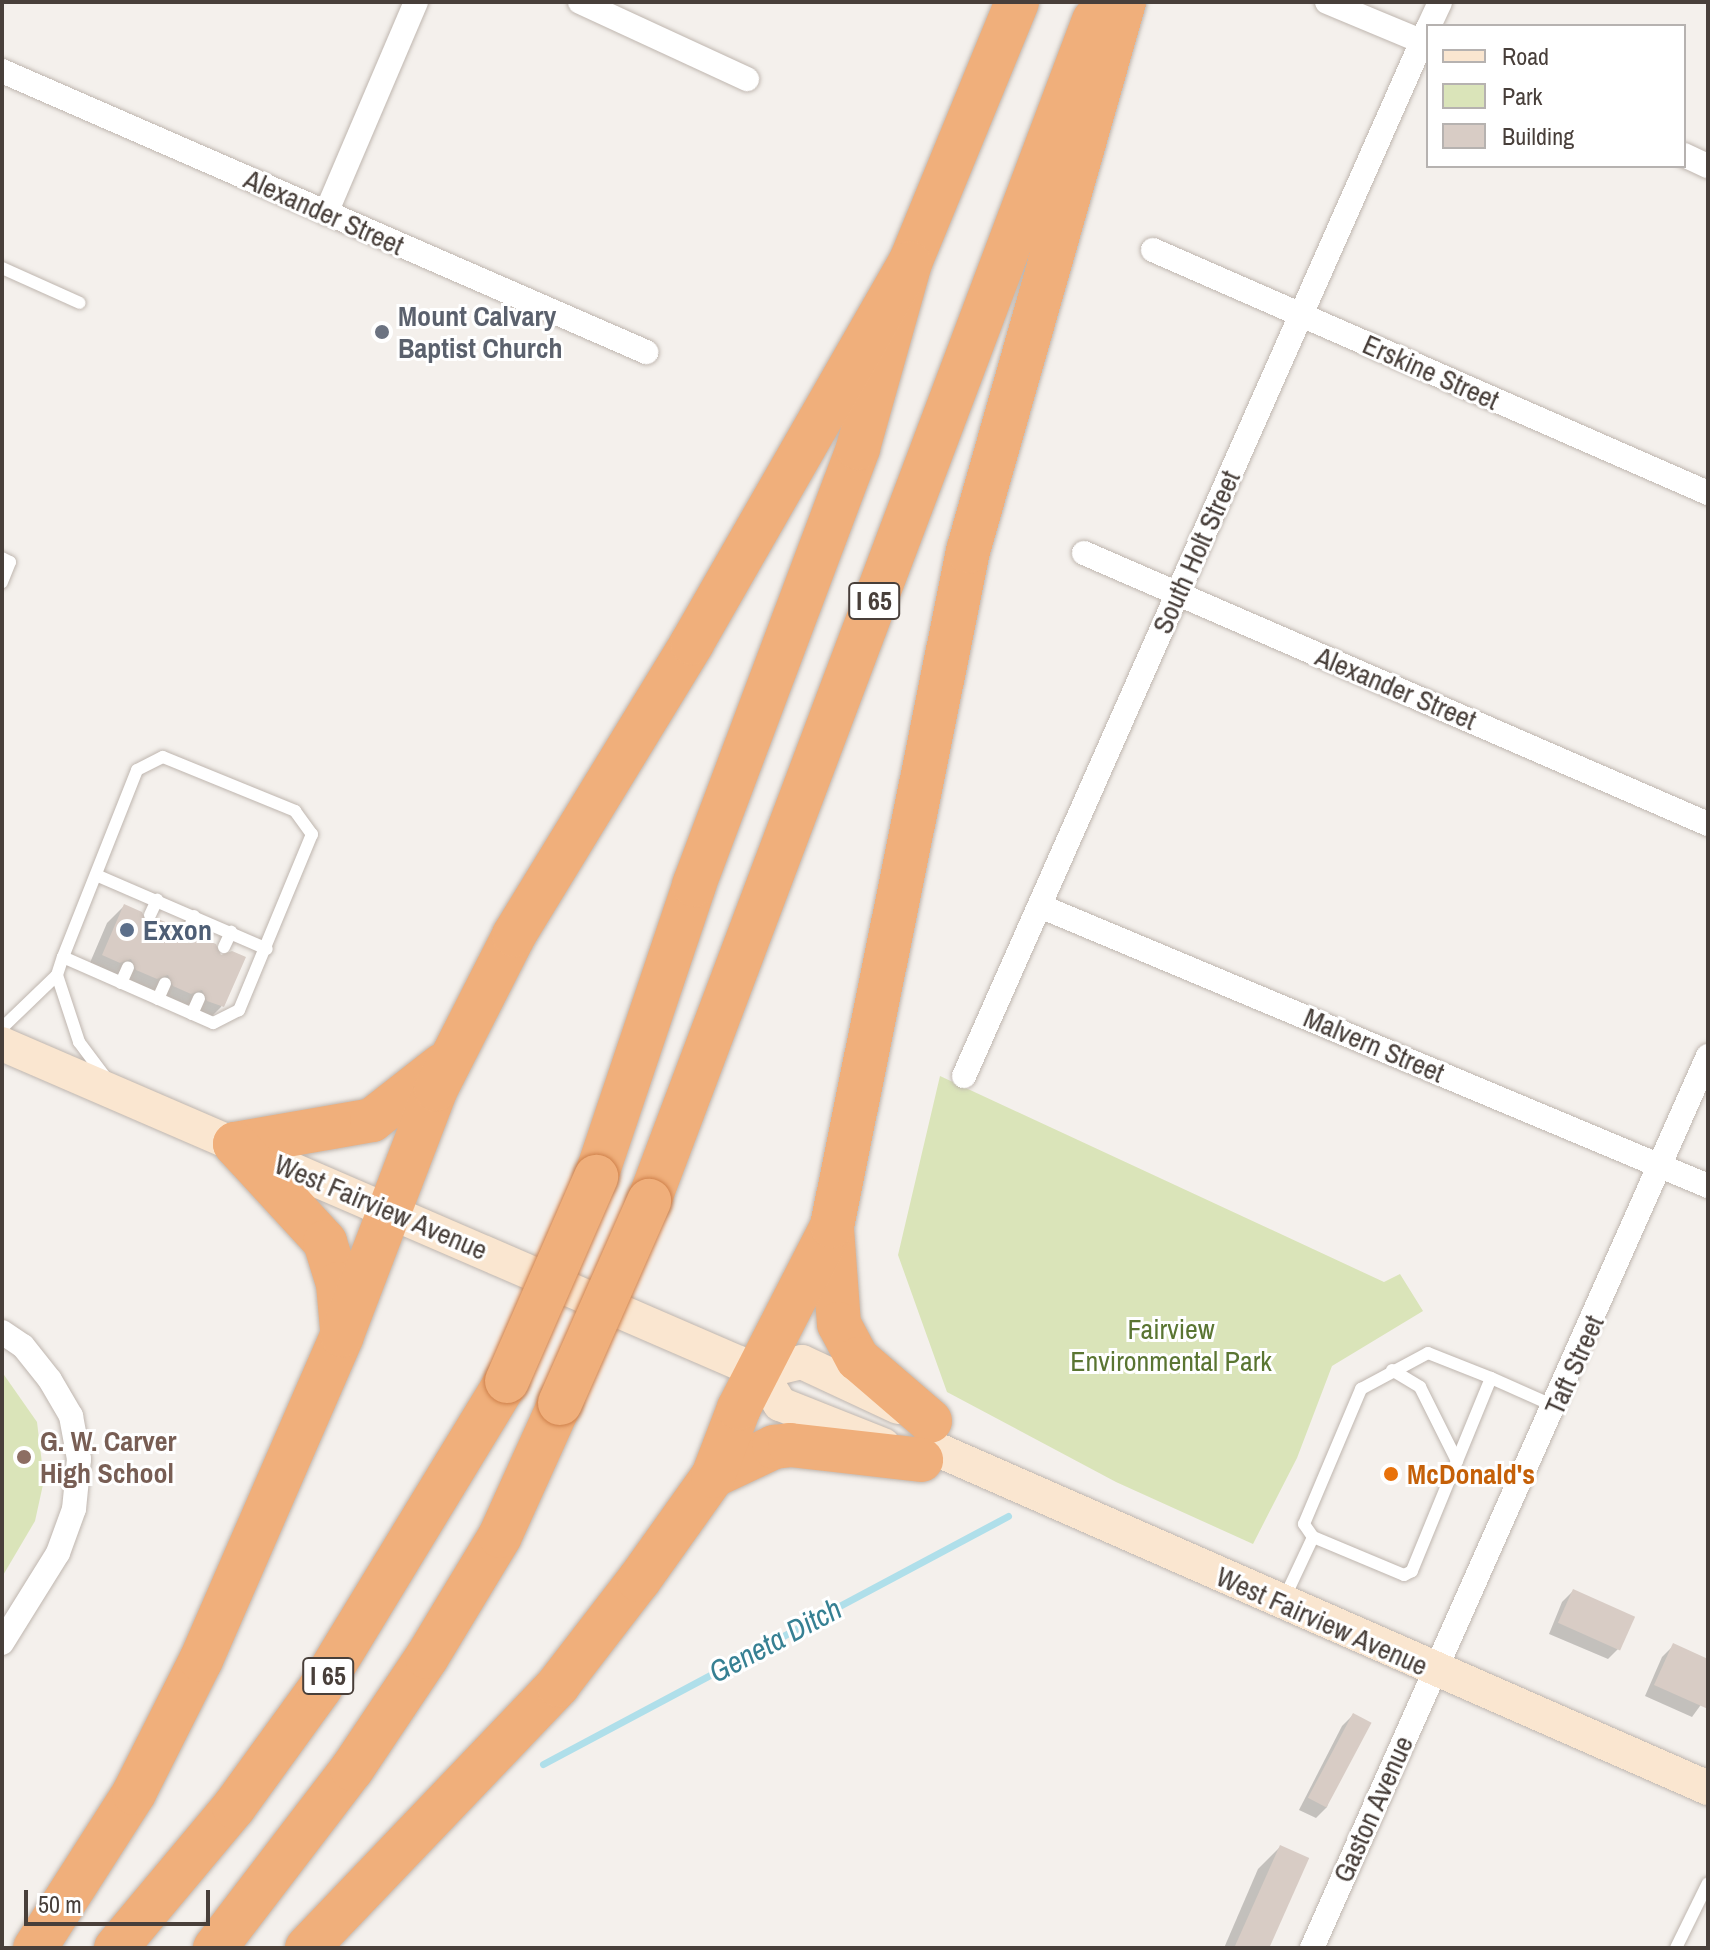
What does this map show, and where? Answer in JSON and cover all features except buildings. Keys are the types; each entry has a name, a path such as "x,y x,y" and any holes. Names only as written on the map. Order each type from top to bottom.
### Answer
{"highway":[{"name":"I 65","path":"116,1948 234,1807 320,1688 507,1381 596,1177 694,885 858,448 910,263 1017,2"},
{"name":"I 65","path":"215,1948 352,1769 427,1657 500,1536 649,1201 1101,2"},
{"path":"307,1948 558,1685 713,1476 832,1226 968,551 1124,2"},
{"path":"35,1948 82,1881 161,1743 342,1335 387,1210 454,1053 514,935 692,643 910,263"},
{"path":"235,1144 372,1120 414,1092 454,1053"},
{"path":"235,1144 325,1242 338,1284 342,1335"},
{"path":"832,1226 839,1324 858,1359 929,1444"},
{"path":"713,1476 774,1447 929,1444"}],"main road":[{"name":"West Fairview Avenue","path":"2,1044 760,1372 780,1404 929,1444"},
{"name":"West Fairview Avenue","path":"760,1372 802,1362 929,1444 1436,1672 1708,1788"}],"street":[{"path":"326,213 416,2"},
{"path":"580,2 747,79"},
{"path":"1327,2 1426,35"},
{"name":"South Holt Street","path":"1431,24 1440,2"},
{"name":"South Holt Street","path":"964,1076 1426,37"},
{"name":"Alexander Street","path":"2,71 646,352"},
{"path":"1686,156 1708,166"},
{"name":"Erskine Street","path":"1153,250 1708,493"},
{"name":"Alexander Street","path":"1084,553 1708,824"},
{"name":"Malvern Street","path":"1040,906 1708,1186"},
{"name":"Taft Street","path":"1436,1672 1556,1407 1708,1056"},
{"path":"2,1332 23,1346 50,1380 71,1416 79,1459 74,1509 58,1553 2,1643"},
{"name":"Gaston Avenue","path":"1312,1948 1436,1672"}],"lane":[{"path":"2,268 80,303"},
{"path":"2,558 10,562 2,582"},
{"path":"2,1028 57,975 63,957 137,770 163,757 295,811 312,834 267,949 239,1010 213,1023 63,957"},
{"path":"96,875 267,949"},
{"path":"150,915 157,900"},
{"path":"188,932 194,916"},
{"path":"224,947 231,932"},
{"path":"121,983 128,967"},
{"path":"57,975 79,1042 117,1094"},
{"path":"158,999 165,983"},
{"path":"192,1014 199,998"},
{"path":"1491,1378 1412,1571 1404,1575 1313,1537 1304,1524 1361,1389 1392,1370 1435,1353 1556,1407"},
{"path":"1392,1370 1420,1387 1457,1461"},
{"path":"1282,1603 1313,1537"},
{"path":"1676,1948 1708,1883"}],"green space":[{"name":"Fairview Environmental Park","path":"940,1076 1384,1282 1400,1274 1423,1311 1332,1366 1297,1458 1253,1544 1116,1482 947,1392 898,1255"},
{"name":"G. W. Carver High School","path":"2,1372 37,1422 44,1480 35,1521 2,1577"}],"waterway":[{"name":"Geneta Ditch","path":"543,1764 1008,1516"}],"place":[{"name":"Mount Calvary Baptist Church","path":"382,332"},
{"name":"Exxon","path":"127,930"},
{"name":"G. W. Carver High School","path":"24,1457"},
{"name":"McDonald's","path":"1391,1474"}]}
